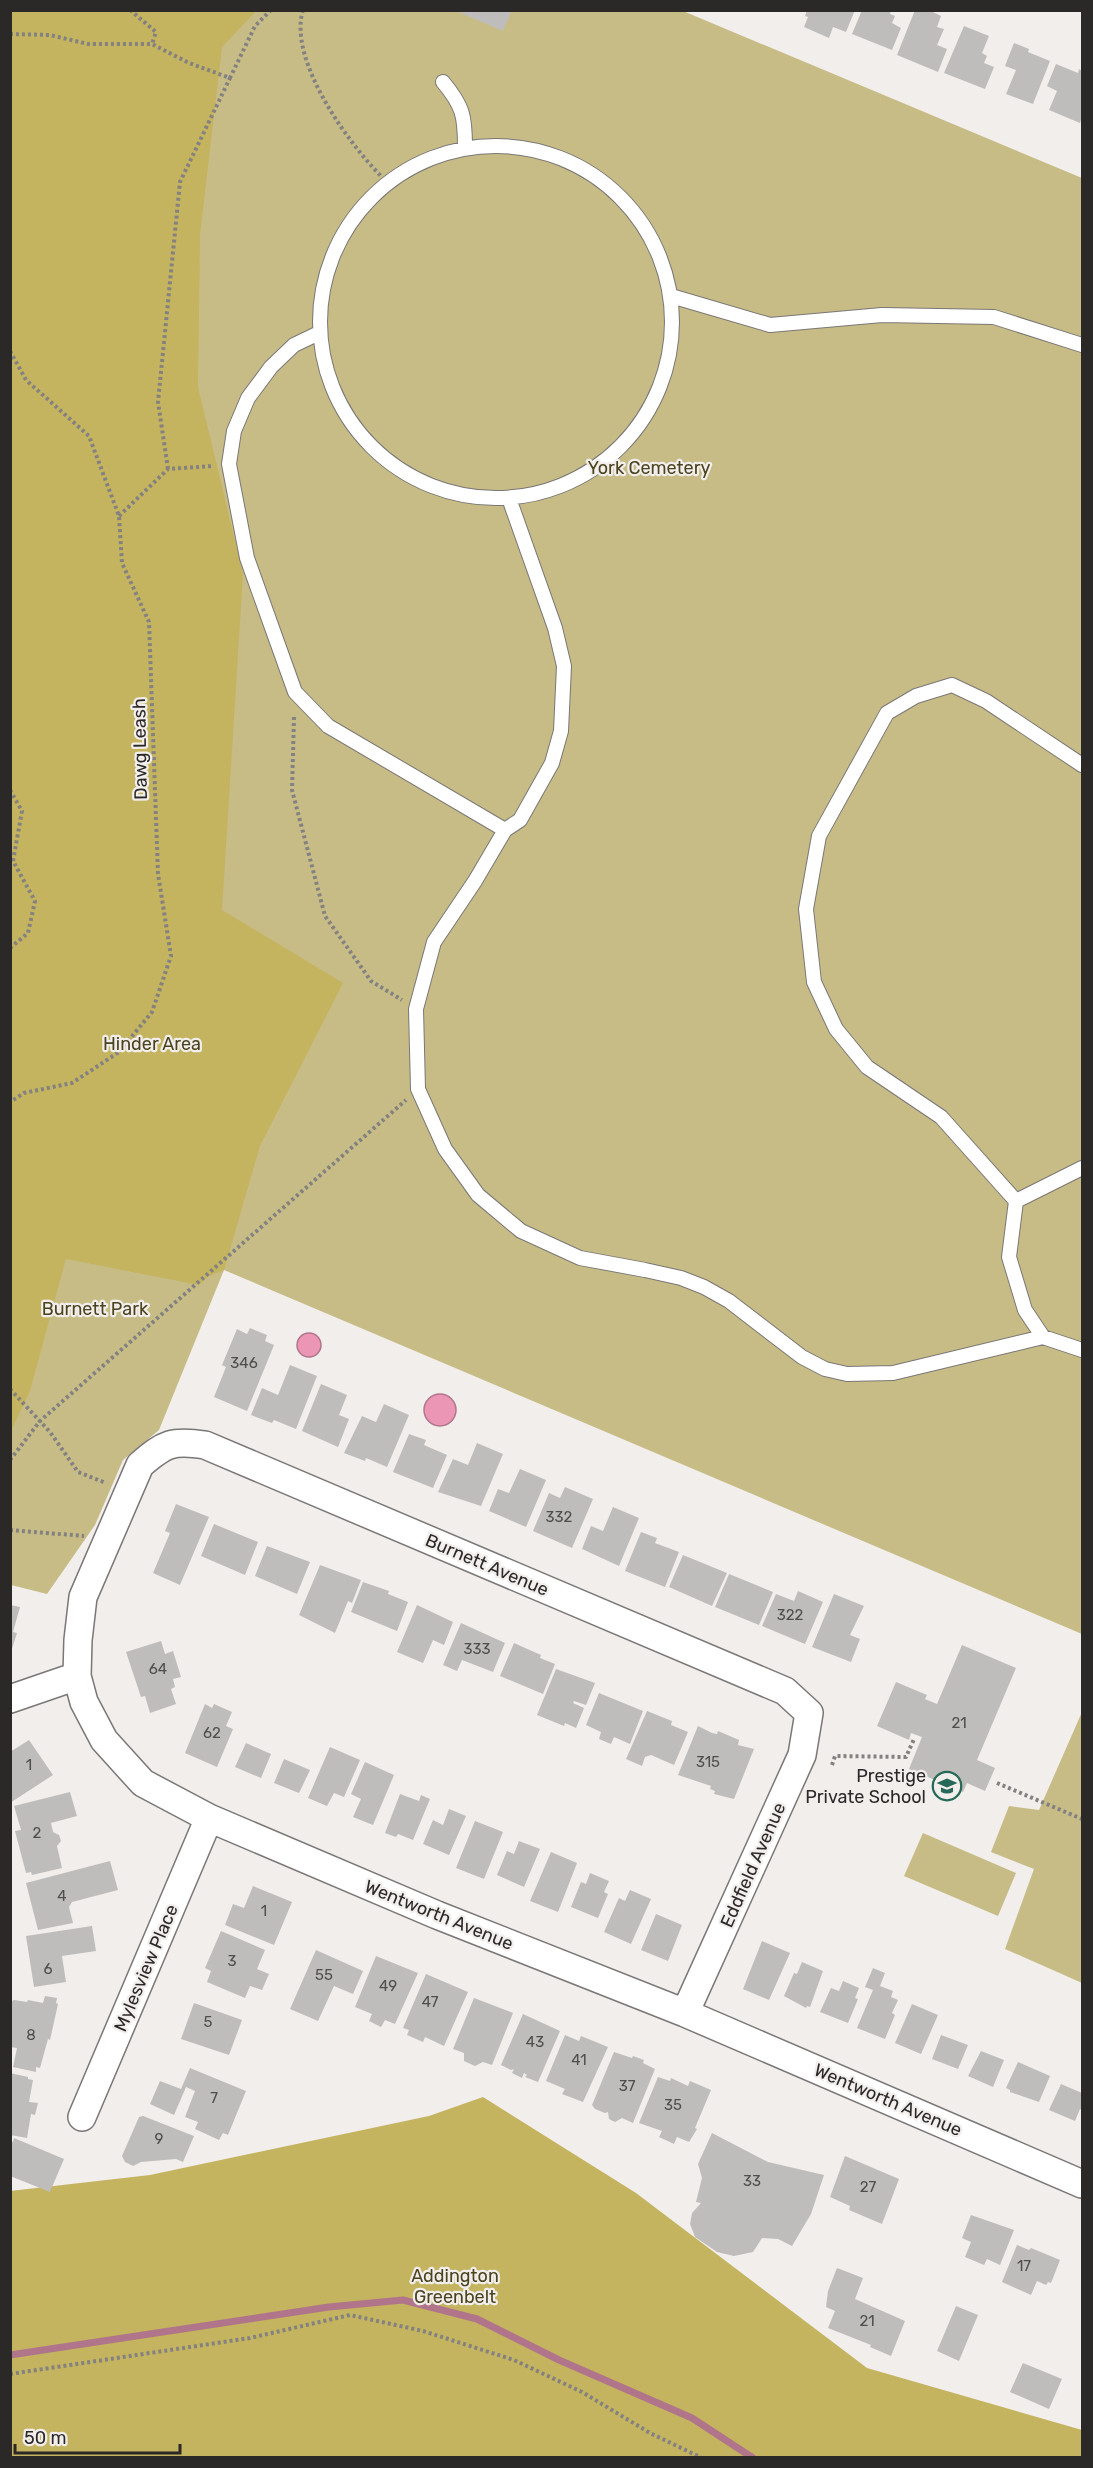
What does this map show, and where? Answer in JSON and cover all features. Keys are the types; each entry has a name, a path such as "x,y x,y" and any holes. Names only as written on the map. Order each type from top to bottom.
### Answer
{"street":[{"name":"Burnett Avenue","path":"157,1450 180,1441 205,1445 785,1691 809,1713"},
{"name":"Wentworth Avenue","path":"157,1450 140,1465 83,1597 76,1676 84,1702 104,1740 143,1783 209,1818 437,1915 685,2013 1083,2184"},
{"path":"10,1699 76,1676"},
{"name":"Eddfield Avenue","path":"685,2013 802,1755 809,1713"},
{"name":"Mylesview Place","path":"82,2117 209,1818"}],"lane":[{"path":"443,82 454,95 465,118 465,147"},
{"path":"506,145 545,152 591,173 615,191 642,221 661,257 671,296 672,345 658,392 633,434 597,467 553,489 511,504 464,495 424,483 388,461 358,432 336,397 323,357 319,333 328,266 351,219 387,182 437,154 465,147 506,145"},
{"path":"671,296 770,325 882,315 994,317 1083,345"},
{"path":"319,333 294,345 271,367 248,398 234,431 229,464 247,558 295,692 328,726 505,830"},
{"path":"511,504 555,628 564,666 561,731 552,763 520,820 505,830 476,881 434,942 416,1009 418,1089 445,1149 478,1195 521,1231 580,1258 663,1274 704,1287 729,1301 802,1357 825,1369 847,1374 893,1373 1043,1337 1083,1350"},
{"path":"1043,1337 1024,1310 1009,1257 1016,1201 941,1117 867,1067 836,1029 814,982 806,909 819,836 887,713 916,696 952,685 986,701 1083,765"},
{"path":"1016,1201 1083,1168"}],"path":[{"path":"130,10 156,32 152,44"},
{"path":"168,469 158,402 180,182 255,26 271,10"},
{"path":"303,10 300,20 303,49 314,82 354,147 387,182"},
{"path":"10,34 50,35 88,44 152,44 189,63 230,78"},
{"name":"Dawg Leash","path":"10,351 26,380 89,436 119,516 122,562 149,622 158,874 171,956 153,1012 119,1052 72,1083 24,1093 10,1102"},
{"path":"119,516 168,469 229,464"},
{"path":"295,692 292,789 325,916 371,981 416,1009"},
{"path":"10,790 22,811 13,861 35,901 28,933 10,948"},
{"path":"10,1460 40,1421 418,1089"},
{"path":"10,1389 50,1432 78,1472 129,1491"},
{"path":"10,1530 108,1538"},
{"path":"832,1765 835,1756 906,1757 914,1739"},
{"path":"997,1783 1083,1819"},
{"path":"10,2374 250,2338 350,2315 423,2331 514,2360 582,2392 650,2433 702,2457"}],"green space":[{"name":"Hinder Area","path":"11,10 256,11 222,47 200,235 198,387 243,574 222,910 343,983 260,1146 224,1270 209,1276 199,1285 66,1259 30,1391 11,1431"},
{"name":"York Cemetery","path":"11,11 683,11 1082,178 1082,1634 224,1270 159,1430 123,1460 95,1525 47,1594 11,1585"},
{"path":"1082,1712 1082,1983 1005,1949 1034,1869 991,1852 1009,1806 1039,1810"},
{"path":"923,1833 1016,1873 998,1916 904,1876"},
{"name":"Addington Greenbelt","path":"483,2097 636,2193 867,2368 1082,2430 1082,2457 11,2457 10,2191 150,2175 429,2116"}],"shaded area":[{"path":"309,1333 314,1334 320,1340 320,1350 314,1356 309,1357 304,1356 298,1350 297,1345 298,1340 304,1334"},
{"path":"440,1394 452,1398 456,1410 452,1422 440,1426 428,1422 424,1410 428,1398"}],"building":[{"path":"454,10 512,10 503,31"},
{"path":"807,10 855,10 846,32 833,27 829,38 804,27 808,17 805,16"},
{"path":"862,10 891,10 890,14 895,16 892,23 901,28 892,50 852,34"},
{"path":"915,10 929,10 941,16 937,27 944,29 937,45 947,49 938,72 897,55"},
{"path":"964,26 989,36 982,53 987,56 984,63 994,67 985,89 944,73"},
{"path":"1014,43 1050,61 1033,104 1006,94 1016,70 1005,66"},
{"path":"1056,64 1078,73 1079,69 1082,71 1080,123 1049,110 1057,91 1047,86"},
{"path":"250,1328 267,1335 265,1341 274,1345 247,1411 214,1397 226,1367 222,1365 237,1329 247,1334"},
{"path":"290,1365 317,1376 296,1429 274,1420 272,1423 251,1415 262,1388 278,1395"},
{"path":"321,1384 347,1395 339,1415 349,1419 338,1447 302,1431"},
{"path":"384,1404 409,1415 387,1467 366,1458 365,1461 344,1453 362,1416 376,1422"},
{"path":"409,1434 426,1440 424,1445 447,1455 433,1488 393,1472"},
{"path":"477,1443 503,1454 481,1506 438,1492 453,1459 468,1465"},
{"path":"520,1469 546,1480 526,1527 489,1511 498,1489 509,1493"},
{"path":"565,1487 593,1499 572,1548 533,1531 549,1493 560,1498"},
{"path":"176,1504 209,1517 180,1585 153,1573 170,1533 165,1531"},
{"path":"613,1507 639,1518 619,1566 582,1549 591,1526 603,1531"},
{"path":"214,1524 258,1542 245,1575 201,1556"},
{"path":"641,1532 657,1538 655,1543 679,1552 665,1587 625,1571"},
{"path":"267,1546 310,1562 297,1594 255,1576"},
{"path":"683,1555 727,1573 712,1606 669,1587"},
{"path":"320,1565 361,1580 352,1603 348,1601 335,1633 299,1615"},
{"path":"729,1574 773,1592 759,1625 715,1607"},
{"path":"363,1582 389,1591 388,1594 408,1602 397,1631 351,1612"},
{"path":"798,1591 823,1602 805,1644 762,1626 776,1594 794,1601"},
{"path":"834,1594 864,1606 850,1635 860,1639 851,1662 812,1647"},
{"path":"10,1605 20,1607 13,1632 17,1633 11,1652"},
{"path":"417,1605 453,1622 444,1645 433,1640 423,1663 397,1652"},
{"path":"461,1623 505,1643 493,1672 462,1660 457,1671 443,1665"},
{"path":"161,1641 165,1654 173,1651 181,1677 173,1679 175,1687 171,1689 176,1704 150,1713 145,1696 141,1697 126,1652"},
{"path":"514,1643 555,1664 543,1694 500,1676"},
{"path":"962,1645 1016,1668 977,1760 995,1768 985,1791 967,1783 963,1792 909,1769 922,1737 911,1733 909,1740 877,1726 896,1682 927,1695 925,1699 937,1704"},
{"path":"556,1669 595,1683 586,1705 574,1701 573,1703 584,1708 576,1728 565,1723 564,1726 537,1715"},
{"path":"599,1693 643,1711 630,1744 614,1737 611,1744 599,1739 601,1732 586,1725"},
{"path":"205,1704 212,1708 214,1704 232,1712 226,1726 233,1729 217,1767 185,1753"},
{"path":"647,1711 672,1721 671,1725 688,1732 674,1765 651,1755 645,1757 642,1766 626,1759"},
{"path":"698,1726 712,1733 717,1734 718,1731 739,1740 738,1745 754,1749 734,1799 714,1794 715,1791 710,1789 711,1786 678,1775"},
{"path":"29,1740 53,1775 10,1803 10,1752"},
{"path":"246,1743 271,1754 261,1778 235,1767"},
{"path":"330,1747 360,1760 344,1797 334,1793 327,1806 308,1798"},
{"path":"284,1759 310,1770 299,1793 274,1783"},
{"path":"365,1762 394,1775 373,1825 353,1817 361,1799 351,1794"},
{"path":"70,1792 77,1816 51,1823 53,1832 59,1835 61,1841 57,1846 62,1868 32,1875 31,1872 26,1873 15,1831 21,1830 14,1806"},
{"path":"400,1794 419,1801 421,1795 430,1799 413,1840 398,1834 396,1837 385,1833"},
{"path":"449,1809 466,1816 449,1855 423,1844 433,1820 443,1825"},
{"path":"475,1821 503,1832 484,1879 456,1868"},
{"path":"519,1841 540,1849 524,1887 497,1875 507,1851 514,1854"},
{"path":"551,1852 577,1863 558,1912 530,1901"},
{"path":"110,1861 118,1890 72,1902 69,1907 73,1923 38,1930 26,1883"},
{"path":"590,1873 609,1881 604,1892 608,1894 598,1918 571,1907 581,1882 586,1884"},
{"path":"253,1886 292,1902 274,1945 225,1925 233,1904 244,1908"},
{"path":"630,1890 651,1899 631,1944 604,1932 619,1898 625,1901"},
{"path":"656,1914 682,1925 668,1961 641,1950"},
{"path":"92,1926 96,1951 62,1956 66,1982 34,1987 26,1936"},
{"path":"221,1931 265,1950 257,1969 269,1974 262,1990 250,1986 245,1998 207,1982 211,1971 205,1968"},
{"path":"762,1941 790,1953 769,2000 743,1989"},
{"path":"316,1950 363,1971 353,1994 334,1986 318,2021 290,2009"},
{"path":"376,1956 418,1973 395,2024 385,2020 381,2027 369,2021 372,2014 355,2007"},
{"path":"802,1962 823,1971 810,2007 806,2008 784,1996 794,1973 797,1974"},
{"path":"873,1968 885,1973 880,1986 893,1991 891,1997 898,2000 892,2013 895,2015 885,2039 857,2028 873,1990 865,1987"},
{"path":"426,1974 468,1992 444,2046 425,2037 423,2042 407,2035 409,2030 403,2028"},
{"path":"843,1981 859,1988 855,1998 858,1999 848,2023 820,2012 831,1988 839,1991"},
{"path":"45,1996 57,1998 56,2003 58,2004 50,2040 48,2039 40,2068 36,2067 36,2072 13,2067 17,2048 10,2047 12,2023 10,2002 14,2000 27,2002 28,2000 43,2003"},
{"path":"474,1998 513,2013 492,2065 483,2062 475,2066 464,2061 464,2053 453,2049"},
{"path":"194,2003 242,2020 229,2055 181,2039"},
{"path":"912,2004 938,2015 921,2054 895,2043"},
{"path":"523,2014 560,2031 538,2082 525,2077 527,2075 524,2073 522,2078 512,2073 514,2069 511,2070 501,2065"},
{"path":"565,2035 579,2041 581,2036 608,2047 583,2102 562,2094 565,2089 546,2081"},
{"path":"941,2035 968,2045 958,2069 932,2059"},
{"path":"981,2051 1004,2060 993,2087 968,2076"},
{"path":"614,2052 644,2060 643,2063 655,2069 633,2123 622,2118 615,2122 609,2119 608,2112 595,2109 592,2105"},
{"path":"1018,2062 1050,2076 1039,2102 1010,2092 1006,2088"},
{"path":"190,2068 246,2091 228,2135 223,2133 219,2140 195,2129 198,2122 185,2117 195,2091 186,2087 174,2115 150,2104 160,2081 181,2089"},
{"path":"10,2073 33,2080 29,2102 38,2103 35,2115 31,2114 27,2138 10,2135"},
{"path":"658,2077 670,2081 671,2078 688,2086 690,2081 711,2090 695,2128 697,2129 689,2142 677,2137 674,2144 659,2137 662,2131 639,2123"},
{"path":"1061,2084 1082,2093 1082,2110 1080,2109 1075,2121 1049,2110"},
{"path":"143,2116 194,2136 183,2162 176,2159 141,2162 133,2166 125,2162 122,2156 139,2117"},
{"path":"712,2133 768,2162 824,2175 811,2214 792,2246 778,2239 762,2238 753,2252 734,2256 717,2252 695,2237 690,2224 692,2213 701,2203 696,2202 702,2178 698,2164"},
{"path":"14,2138 64,2159 50,2192 10,2176 10,2141 13,2142"},
{"path":"845,2156 899,2179 882,2224 849,2210 850,2206 830,2197"},
{"path":"971,2215 1014,2230 1000,2265 987,2259 984,2265 965,2257 971,2242 962,2238"},
{"path":"1017,2245 1060,2260 1051,2283 1048,2282 1046,2285 1037,2281 1031,2295 1002,2282"},
{"path":"837,2268 863,2278 855,2299 905,2321 891,2356 870,2347 871,2345 828,2328 835,2311 826,2307 828,2291"},
{"path":"956,2306 978,2315 959,2361 937,2351"},
{"path":"1023,2363 1062,2379 1049,2409 1010,2392"}],"waterway":[{"path":"10,2355 329,2307 403,2300 477,2319 559,2360 692,2418 753,2458"}],"place":[{"name":"Prestige Private School","path":"947,1786"}],"park label":[{"name":"Burnett Park","path":"95,1309"}]}
